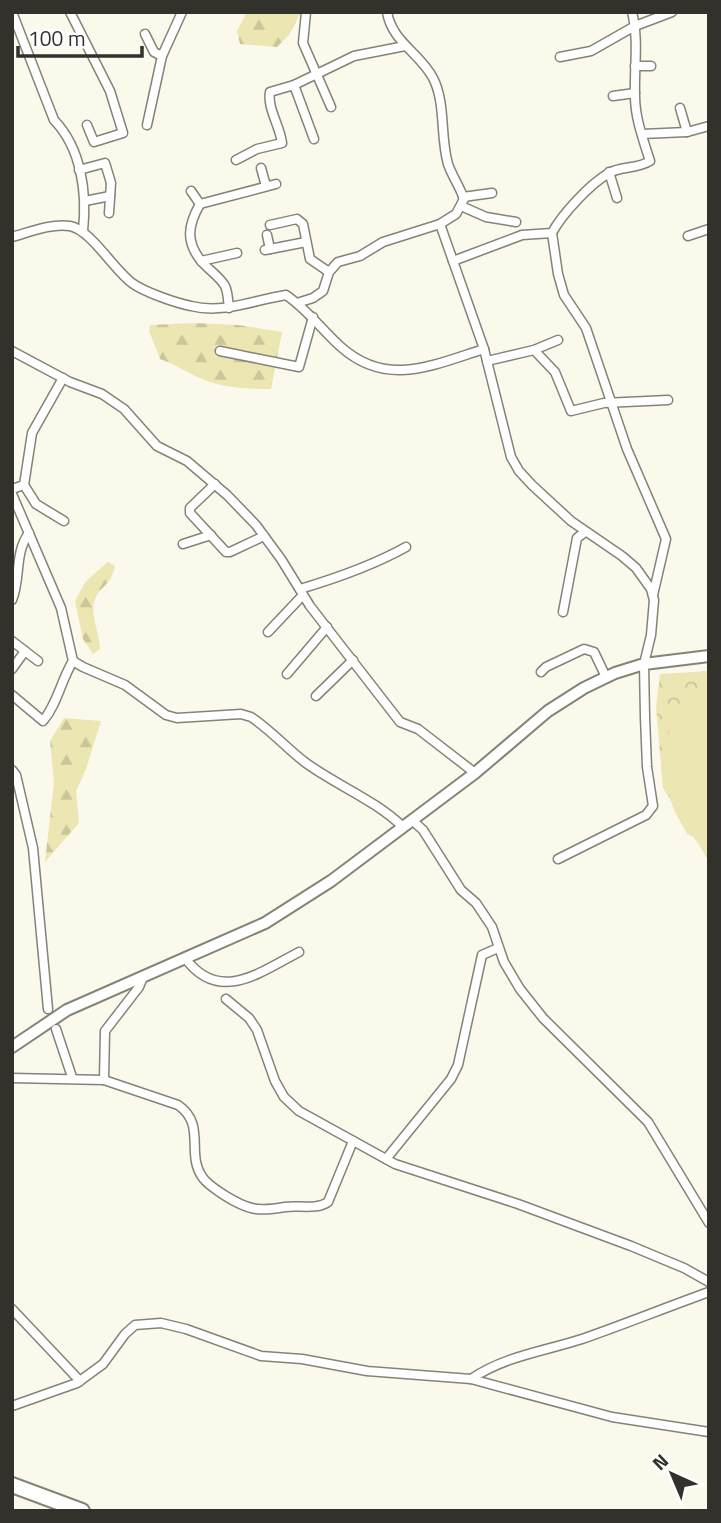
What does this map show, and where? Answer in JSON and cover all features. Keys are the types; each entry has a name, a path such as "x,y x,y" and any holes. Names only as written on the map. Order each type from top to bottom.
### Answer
{"highway":[{"path":"12,1485 82,1511"}],"street":[{"path":"12,12 54,120 73,149 85,191 83,231"},
{"path":"70,12 110,91 123,133 94,142 87,125"},
{"path":"147,125 162,56 182,12"},
{"path":"306,12 303,43 331,107"},
{"path":"297,303 313,298 323,291 329,272 338,262 360,256 383,242 440,224 456,214 461,206 463,197 449,166 434,80 424,64 394,32 387,12"},
{"path":"558,859 646,815 653,806 645,742 644,664 651,635 653,595 666,539 627,449 586,328 564,295 552,233 574,204 609,172 650,161 635,93 635,26 632,12"},
{"path":"560,57 591,51 635,26 672,12"},
{"path":"145,34 153,52 162,56"},
{"path":"236,160 257,149 282,142 281,129 269,99 270,92 294,85 354,56 405,46"},
{"path":"635,66 651,66"},
{"path":"294,85 313,139"},
{"path":"613,96 635,93"},
{"path":"680,108 687,132"},
{"path":"642,134 687,132 709,126"},
{"path":"79,170 105,163 111,183 109,213"},
{"path":"261,168 266,186"},
{"path":"609,172 617,198"},
{"path":"200,204 276,184"},
{"path":"191,191 200,204"},
{"path":"463,197 492,193"},
{"path":"85,201 110,196"},
{"path":"200,204 189,229 191,243 201,261 227,289 229,308"},
{"path":"461,206 486,217 516,222"},
{"path":"270,225 297,219 303,224 310,259 329,272"},
{"path":"440,224 484,349 515,464 532,485 585,532 636,568 653,595"},
{"path":"12,237 60,225 73,226 83,231 116,269 134,285 192,307 229,308 286,295 313,317 342,348 372,367 387,371 414,370 484,349"},
{"path":"688,236 709,229"},
{"path":"453,261 522,234 552,233"},
{"path":"267,235 268,249 306,242"},
{"path":"201,261 237,253"},
{"path":"219,351 299,367 313,317"},
{"path":"487,361 534,350 558,340"},
{"path":"534,350 555,372 571,411 612,402 668,400"},
{"path":"12,351 63,378 102,394 138,423 157,446 187,461 215,484 264,536 327,627 400,722 418,729 475,772"},
{"path":"63,378 32,432 24,485 36,504 64,521"},
{"path":"215,484 190,508 190,513 226,552 264,536"},
{"path":"12,695 44,721 54,708 73,661 61,608 12,491 24,485"},
{"path":"563,612 577,538 585,532"},
{"path":"12,600 20,552 23,541 29,534"},
{"path":"183,544 211,535"},
{"path":"268,632 302,592 386,559 406,547"},
{"path":"287,674 327,627"},
{"path":"12,641 38,662"},
{"path":"541,672 584,649 594,652 606,677"},
{"path":"12,669 25,651"},
{"path":"12,1047 67,1010 265,923 331,881 475,772 548,711 584,688 644,664 709,656"},
{"path":"316,696 353,660"},
{"path":"73,661 125,685 166,715 177,718 241,715 251,717 304,762 335,783 423,830 461,890 476,903 492,927 510,974 544,1018 648,1122 709,1223"},
{"path":"12,770 16,775 33,848 48,1009"},
{"path":"386,1159 451,1079 458,1065 482,955 498,947"},
{"path":"185,958 201,976 223,983 243,979 299,952"},
{"path":"104,1080 105,1031 139,987 143,977"},
{"path":"226,999 249,1018 257,1030 275,1081 284,1097 299,1111 395,1164 518,1204 631,1246 684,1268 709,1282"},
{"path":"56,1029 72,1077"},
{"path":"12,1078 72,1077 104,1080 178,1105 188,1111 194,1123 196,1154 201,1175 207,1183 242,1206 262,1211 289,1206 322,1206 328,1202 353,1141"},
{"path":"471,1378 517,1357 582,1339 709,1292"},
{"path":"12,1309 80,1381"},
{"path":"12,1406 80,1381 103,1363 135,1325 146,1322 186,1329 261,1356 302,1359 368,1371 471,1378 612,1417 709,1432"}],"green space":[{"path":"247,12 301,12 289,35 277,47 240,44 237,31"},
{"path":"150,325 239,325 282,332 271,389 217,384 160,359 149,331"},
{"path":"108,562 115,566 111,578 97,594 93,605 100,649 93,654 83,639 75,601 86,581"},
{"path":"709,671 709,861 663,788 656,707 660,674"},
{"path":"709,686 709,844 687,834 674,810 661,771 673,718 686,702"},
{"path":"64,718 101,721 76,791 79,823 45,862 54,782 50,741"}]}
